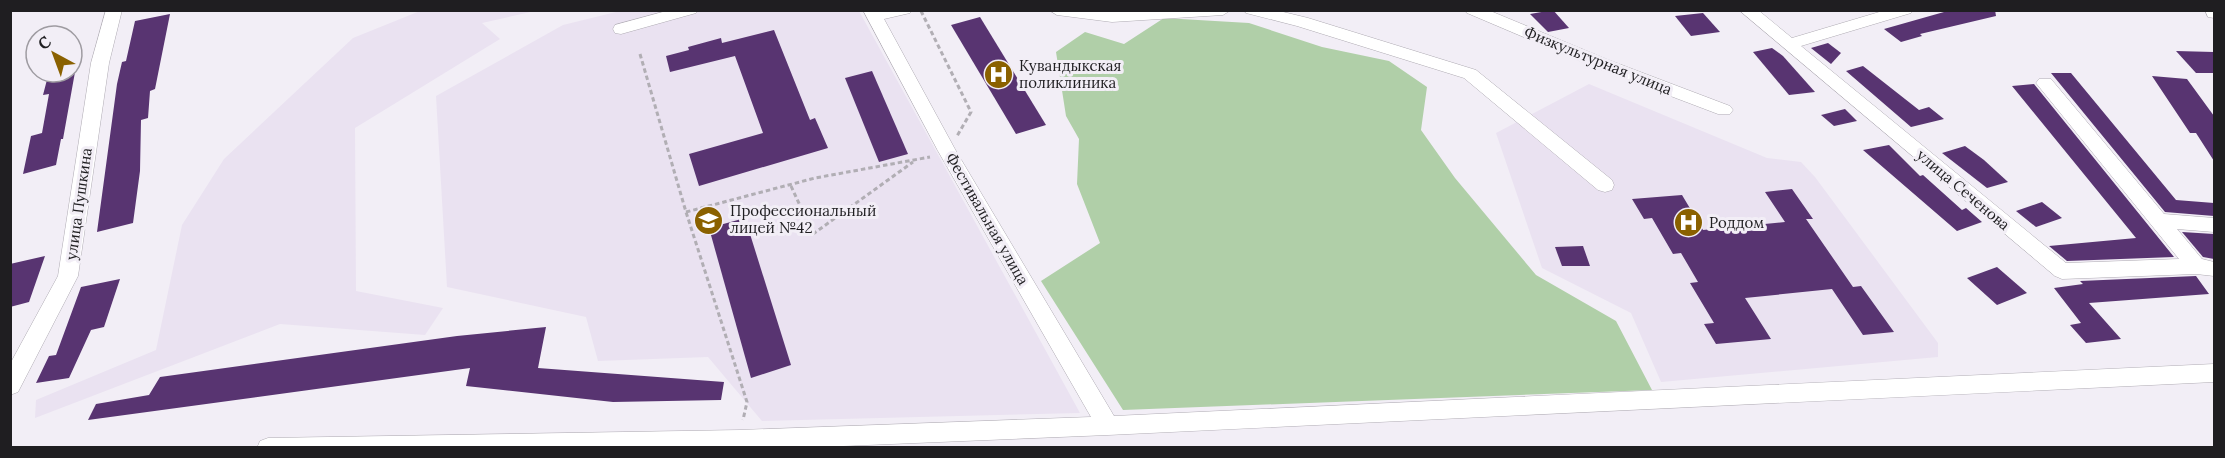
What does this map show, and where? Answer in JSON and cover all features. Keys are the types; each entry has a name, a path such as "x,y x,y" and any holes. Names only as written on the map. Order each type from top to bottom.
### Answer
{"street":[{"name":"улица Пушкина","path":"10,386 68,276 100,63 114,10"},
{"path":"621,29 690,10"},
{"path":"873,13 904,10"},
{"path":"1057,10 1113,17 1223,10"},
{"path":"1252,10 1302,22 1470,74 1605,185"},
{"name":"Физкультурная улица","path":"1473,10 1600,63 1724,110"},
{"name":"улица Сеченова","path":"1747,10 2062,272 2205,268"},
{"path":"1788,45 1905,10"},
{"name":"Фестивальная улица","path":"873,13 947,151 1108,426"},
{"path":"2045,83 2159,221 2205,268"},
{"path":"2159,221 2214,225"},
{"path":"268,447 740,440 1108,426 2214,373"}],"path":[{"path":"686,212 815,178 915,161 947,151 971,112 921,10"},
{"path":"640,54 686,212 747,402 740,440"},
{"path":"791,186 813,234 915,161"}],"shaded area":[{"path":"420,11 535,11 482,23 500,39 355,128 356,291 443,308 425,335 280,324 35,418 36,400 156,350 182,225 224,159 353,38"},
{"name":"Профессиональный лицей №42","path":"620,11 859,11 1080,413 762,421 708,357 598,361 586,317 447,287 436,96 563,25"},
{"name":"Роддом","path":"1589,84 1767,158 1801,162 1815,177 1938,343 1938,357 1661,382 1631,313 1542,268 1496,133"}],"green space":[{"path":"1164,18 1249,23 1322,47 1389,61 1427,87 1421,130 1455,178 1536,275 1616,321 1652,390 1123,410 1041,281 1100,243 1077,184 1079,139 1066,116 1056,52 1085,32 1124,44"}],"building":[{"path":"1553,10 1569,28 1548,32 1530,14"},
{"path":"1951,10 1995,10 1996,16 1920,34 1922,36 1901,42 1884,29"},
{"path":"1703,13 1720,32 1691,36 1675,16"},
{"path":"170,14 155,89 150,91 148,118 141,120 140,171 133,223 97,232 117,84 122,62 126,61 135,21"},
{"name":"Кувандыкская поликлиника","path":"980,17 1046,125 1016,134 951,25"},
{"path":"774,30 810,120 815,118 828,148 699,186 689,154 763,133 735,56 670,72 666,56 721,38 722,43"},
{"path":"1828,43 1841,53 1831,64 1811,48"},
{"path":"1772,48 1783,56 1815,92 1789,95 1753,52"},
{"path":"2176,51 2214,52 2214,73 2196,73"},
{"path":"1863,66 1919,110 1929,107 1944,119 1911,127 1846,71"},
{"path":"872,71 908,154 879,162 845,78"},
{"path":"2051,73 2071,73 2176,200 2214,203 2214,216 2165,212"},
{"path":"2152,76 2187,79 2214,116 2214,161 2196,133 2190,133"},
{"path":"46,84 73,84 56,165 23,174 31,136 42,133 49,94 43,95"},
{"path":"2034,84 2174,257 2067,261 2049,246 2136,238 2012,86"},
{"path":"1845,109 1857,121 1834,126 1821,115"},
{"path":"1889,145 1920,176 1923,175 1962,210 1966,208 1982,222 1957,231 1863,150"},
{"path":"1965,146 2008,182 1987,188 1942,153"},
{"path":"1792,189 1813,219 1806,219 1853,287 1861,286 1894,332 1863,335 1832,289 1745,298 1771,339 1716,344 1704,324 1714,323 1690,283 1698,282 1681,253 1673,254 1652,218 1644,219 1632,199 1682,195 1703,230 1785,222 1765,192"},
{"path":"2042,202 2062,218 2036,227 2016,211"},
{"path":"745,218 791,365 751,378 709,228"},
{"path":"2182,232 2214,234 2214,259 2203,257"},
{"path":"1583,246 1590,266 1562,266 1555,247"},
{"path":"45,256 29,302 10,307 10,264"},
{"path":"1997,267 2027,293 1997,305 1967,278"},
{"path":"2196,276 2209,294 2089,303 2121,339 2086,343 2070,325 2081,323 2054,288 2083,284 2080,281"},
{"path":"120,279 104,327 91,330 69,378 36,383 49,356 56,355 81,287"},
{"path":"546,327 538,368 724,382 721,400 613,402 466,386 470,368 88,420 96,404 149,395 160,377 457,336"}],"place":[{"name":"Кувандыкская поликлиника","path":"998,75"},
{"name":"Профессиональный лицей №42","path":"709,220"},
{"name":"Роддом","path":"1688,223"}]}
